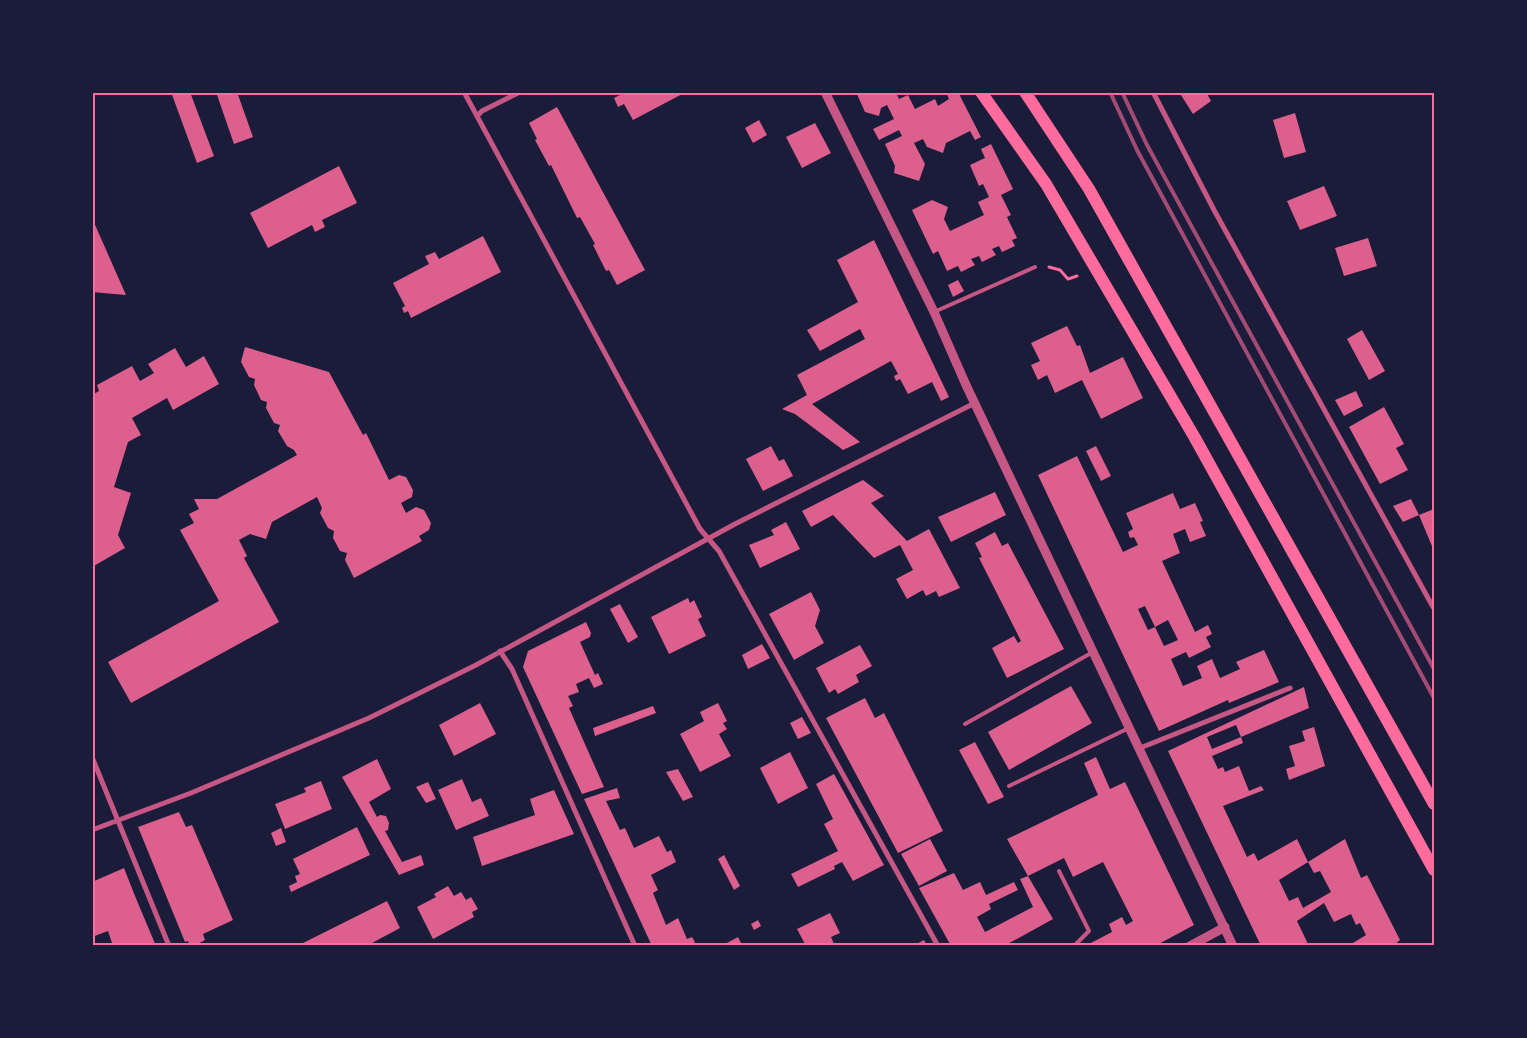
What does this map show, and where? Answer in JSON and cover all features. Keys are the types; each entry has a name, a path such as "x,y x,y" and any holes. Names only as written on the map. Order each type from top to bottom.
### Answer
{"main road":[{"path":"981,92 1046,184 1190,429 1434,870"},
{"path":"1025,92 1089,189 1434,804"}],"street":[{"path":"464,92 494,151 700,529 719,551 938,946"},
{"path":"477,116 482,111 520,92"},
{"path":"825,92 934,312 975,403 1233,946"},
{"path":"1153,92 1204,192 1433,607"},
{"path":"92,830 191,793 370,718 500,651 708,538 975,403"},
{"path":"500,651 512,669 635,946"},
{"path":"1140,748 1290,688"},
{"path":"92,757 169,946"},
{"path":"1190,946 1225,928"}],"lane":[{"path":"934,312 1036,267"},
{"path":"965,724 1093,652"},
{"path":"1009,786 1130,727"},
{"path":"1059,871 1089,932 1074,946"}],"path":[{"path":"1036,267 1049,267 1060,270 1068,279 1077,276"}],"building":[{"path":"171,92 190,92 214,156 197,163"},
{"path":"216,92 237,92 253,137 234,144"},
{"path":"618,92 686,92 633,120 624,104 618,107 614,98 620,95"},
{"path":"856,92 896,92 899,99 908,95 915,109 935,99 938,106 949,99 946,92 958,92 981,137 975,140 970,131 946,143 943,153 927,147 923,139 914,143 925,164 919,181 894,173 895,166 885,144 902,136 899,130 879,140 873,129 894,119 887,105 881,108 879,116 865,112"},
{"path":"1179,92 1206,92 1211,101 1193,114"},
{"path":"557,107 645,270 617,285 609,270 606,271 593,245 595,244 580,217 577,218 551,165 549,166 535,140 537,139 529,123"},
{"path":"1295,113 1306,152 1284,158 1273,120"},
{"path":"759,120 767,135 753,143 745,128"},
{"path":"815,123 831,153 802,168 786,137"},
{"path":"991,144 1013,189 1001,195 1011,215 1007,217 1017,238 1012,240 1015,246 1002,252 999,246 992,249 996,255 982,262 979,256 971,259 975,265 961,272 958,266 947,271 938,251 933,254 912,210 932,200 948,207 944,219 950,231 984,215 978,202 989,197 983,184 979,186 970,165 985,158 981,149"},
{"path":"339,166 357,203 322,220 325,227 315,232 312,225 268,248 250,213"},
{"path":"1324,186 1337,216 1300,230 1287,201"},
{"path":"92,218 126,295 92,292"},
{"path":"483,236 501,272 411,318 408,311 404,313 402,308 405,306 393,283 429,264 425,256 435,252 439,259"},
{"path":"1368,238 1377,266 1344,276 1335,248"},
{"path":"874,240 949,397 941,401 932,382 908,394 900,379 896,381 894,376 898,374 891,361 812,404 860,442 843,450 795,414 782,409 807,395 797,375 865,339 860,329 820,351 807,330 858,302 837,260"},
{"path":"958,280 964,291 953,297 948,285"},
{"path":"1067,326 1077,346 1080,345 1090,373 1123,357 1143,398 1101,419 1082,380 1055,393 1047,375 1038,380 1031,365 1040,361 1031,343"},
{"path":"1362,330 1385,371 1369,380 1347,339"},
{"path":"245,347 329,372 363,435 366,433 389,480 399,475 406,477 413,490 412,497 401,503 406,513 416,507 424,510 431,523 429,530 419,536 422,541 354,578 345,560 347,553 340,551 333,538 334,531 328,528 320,513 322,508 317,497 272,522 266,539 250,534 239,540 247,556 244,558 279,622 131,703 108,662 219,601 180,530 194,523 189,514 199,509 194,499 217,499 297,455 294,450 287,446 278,431 280,425 274,423 266,408 267,402 261,400 254,385 255,379 249,377 241,362"},
{"path":"175,348 186,367 204,356 219,384 173,410 167,398 132,418 141,435 128,442 114,487 131,493 118,535 125,548 92,567 92,395 99,391 97,385 132,366 140,381 154,373 148,364"},
{"path":"1356,391 1363,406 1344,416 1335,400"},
{"path":"1384,407 1404,444 1396,448 1408,470 1380,484 1349,427"},
{"path":"771,446 779,461 784,459 793,476 763,491 746,459"},
{"path":"1096,446 1111,476 1101,481 1086,451"},
{"path":"1077,456 1123,552 1138,545 1134,537 1130,538 1128,532 1133,529 1126,513 1173,493 1180,509 1195,503 1203,521 1200,522 1206,536 1190,542 1185,529 1173,534 1180,553 1162,561 1195,632 1208,625 1212,634 1206,637 1211,647 1189,658 1186,652 1171,659 1183,686 1202,678 1197,666 1212,659 1220,678 1240,669 1236,662 1264,650 1279,682 1229,703 1228,700 1159,731 1038,475","holes":["1145,606 1155,627 1148,630 1138,609","1168,620 1178,640 1164,646 1155,627"]},
{"path":"863,480 884,496 871,503 907,541 929,529 960,588 939,597 936,591 926,596 923,590 907,599 896,579 913,570 900,545 874,558 833,515 811,527 802,511"},
{"path":"995,492 1006,515 951,542 938,517"},
{"path":"1411,499 1419,515 1403,522 1393,506"},
{"path":"1434,509 1434,551 1419,515"},
{"path":"786,522 800,549 760,568 749,545 774,535 771,530"},
{"path":"995,532 1002,546 1008,543 1064,649 1007,678 992,648 1014,636 1018,643 1021,641 979,558 982,557 975,543"},
{"path":"811,592 820,610 815,626 824,643 794,660 769,614"},
{"path":"688,598 690,603 694,600 702,617 698,619 706,636 669,654 651,617"},
{"path":"620,604 638,637 628,643 610,609"},
{"path":"586,622 591,633 590,637 580,642 595,675 598,673 603,684 594,688 589,678 576,684 579,692 568,696 573,706 569,708 604,787 582,794 523,667 528,651"},
{"path":"762,644 770,658 748,669 742,655"},
{"path":"860,645 872,666 856,675 859,682 838,694 835,689 829,693 816,668"},
{"path":"1071,686 1092,723 1009,770 988,732"},
{"path":"1304,687 1309,708 1241,737 1243,743 1212,756 1218,769 1223,767 1225,772 1239,766 1249,791 1261,786 1264,790 1223,806 1247,857 1254,853 1258,861 1297,839 1308,862 1345,839 1361,878 1367,875 1400,940 1393,946 1348,946 1366,935 1360,923 1356,925 1351,914 1334,922 1324,903 1297,921 1309,946 1261,946 1168,751","holes":["1236,725 1241,737 1212,749 1207,737","1308,862 1314,873 1320,871 1331,892 1303,908 1298,897 1289,901 1279,880"]},
{"path":"865,698 875,718 884,713 943,831 898,853 826,718"},
{"path":"480,703 496,734 454,756 439,725"},
{"path":"718,703 727,721 723,723 727,729 719,734 731,756 700,772 680,734 704,721 700,712"},
{"path":"653,706 656,713 595,736 593,728"},
{"path":"802,717 811,733 798,739 790,723"},
{"path":"1314,727 1325,766 1289,780 1286,769 1295,766 1289,746 1305,741 1302,731"},
{"path":"975,742 1004,797 988,804 959,750"},
{"path":"790,752 808,788 778,804 760,768"},
{"path":"1096,757 1110,789 1125,782 1194,925 1155,946 1085,946 1112,932 1109,924 1122,917 1126,925 1133,921 1103,862 1073,877 1064,858 1028,876 1007,839 1098,795 1084,763"},
{"path":"377,759 391,789 369,802 377,817 380,815 386,816 389,823 388,830 385,831 402,862 421,855 424,865 399,875 342,777"},
{"path":"678,769 693,797 683,801 666,772"},
{"path":"834,774 884,865 853,881 842,862 834,866 835,869 798,887 791,874 838,851 824,824 833,819 816,784"},
{"path":"462,779 472,802 481,798 489,816 456,830 438,790"},
{"path":"321,781 332,809 285,829 275,804 306,792 304,788"},
{"path":"428,782 436,799 426,803 416,787"},
{"path":"617,788 620,798 606,801 620,830 625,828 634,848 659,836 667,852 671,850 676,862 651,875 658,890 653,893 666,925 678,918 687,939 692,937 695,942 690,946 652,946 584,799"},
{"path":"554,790 574,834 482,866 473,837 535,815 530,799"},
{"path":"179,812 186,827 192,825 233,920 203,934 205,940 194,946 190,946 188,941 185,942 138,827"},
{"path":"357,827 370,855 291,892 289,886 297,882 295,876 300,874 293,859"},
{"path":"281,828 286,842 276,846 271,833"},
{"path":"930,839 947,871 919,886 901,854"},
{"path":"724,855 740,886 734,890 718,859"},
{"path":"124,868 156,946 113,946 108,931 92,937 92,882"},
{"path":"954,873 963,890 980,882 986,895 1014,882 1018,890 989,904 991,909 977,917 985,932 1033,907 1020,879 1028,876 1053,919 1004,946 951,946 919,888"},
{"path":"448,886 454,896 461,892 466,900 471,897 478,909 472,912 474,917 433,939 417,907 436,897 434,894"},
{"path":"387,901 400,928 366,946 297,946"},
{"path":"830,913 840,933 831,937 835,946 806,946 797,929"},
{"path":"758,920 761,926 754,930 751,924"},
{"path":"738,937 742,945 725,946 725,944"},
{"path":"924,940 927,946 913,946"}],"railway":[{"path":"1110,92 1137,150 1434,698"},
{"path":"1122,92 1147,145 1434,669"}]}
